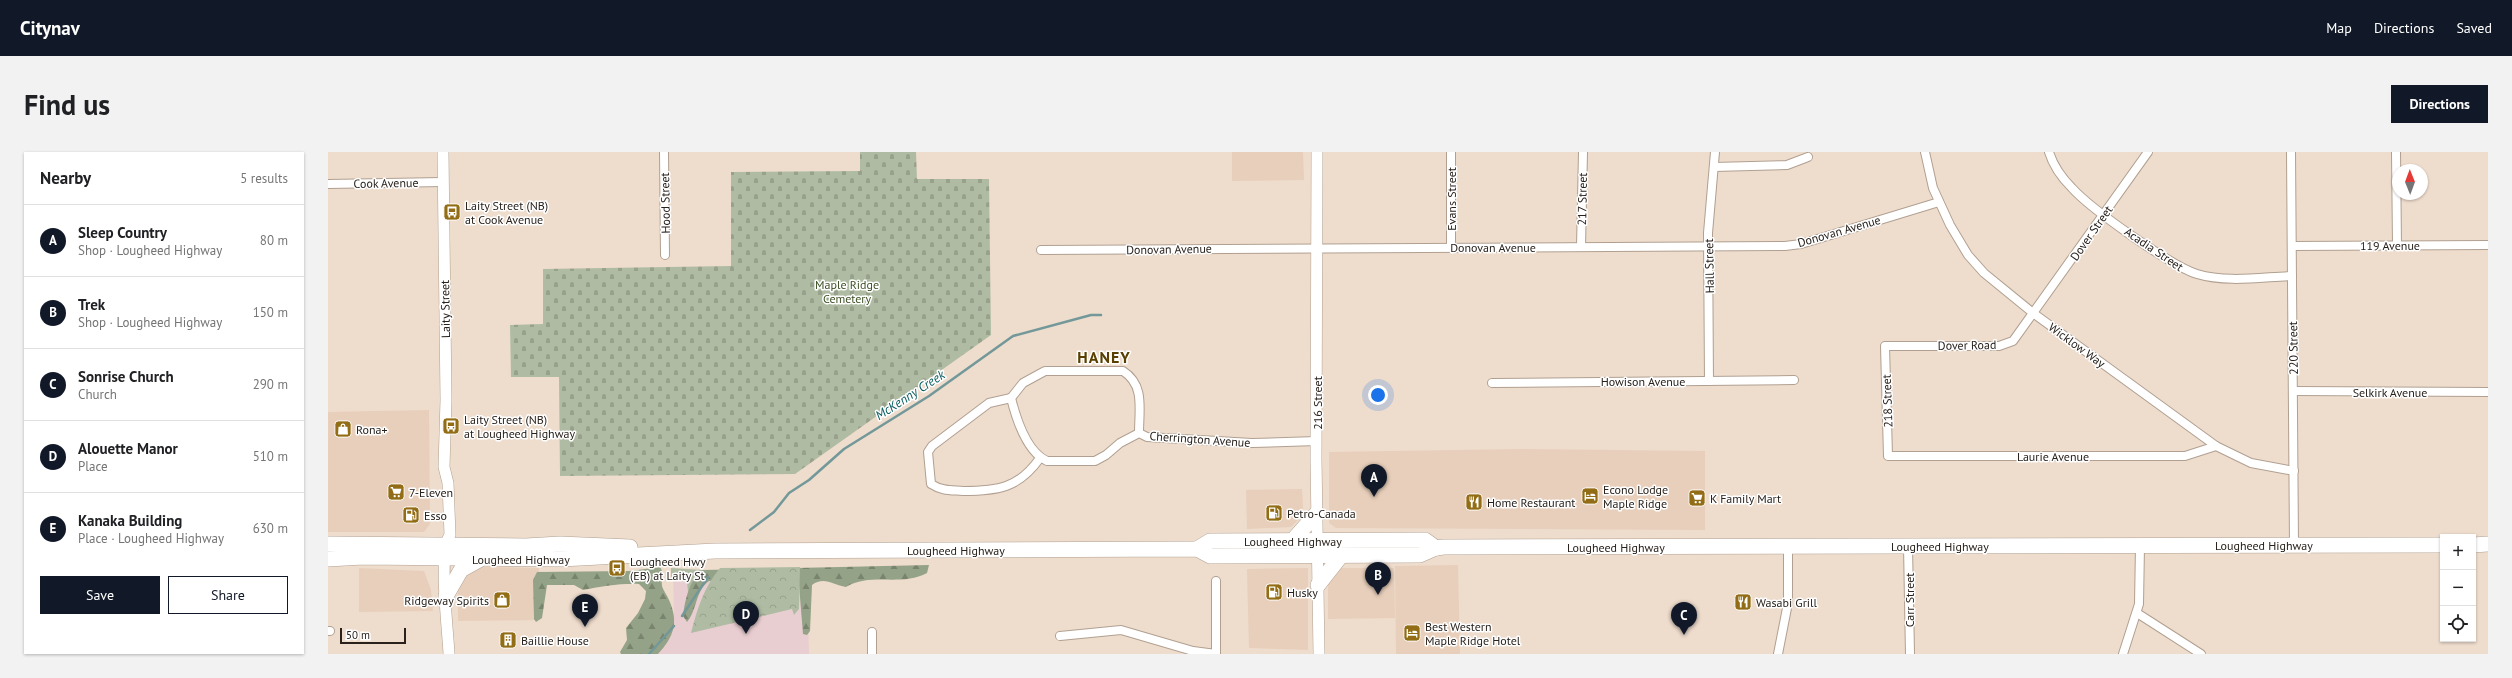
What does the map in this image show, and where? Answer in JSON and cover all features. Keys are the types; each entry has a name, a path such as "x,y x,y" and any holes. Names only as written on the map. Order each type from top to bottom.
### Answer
{"highway":[{"path":"1293,540 1318,513"},
{"name":"Lougheed Highway","path":"1198,549 1210,541 1293,540 1424,540 1436,548"},
{"name":"Lougheed Highway","path":"328,544 446,548 560,544 715,551"},
{"path":"2476,544 2488,544"},
{"name":"Lougheed Highway","path":"328,559 363,557 446,548 482,559 561,559 715,551 1198,549 1210,556 1340,557 1420,555 1436,548 2440,545"},
{"path":"1318,585 1340,557"},
{"path":"446,596 461,570 482,559"}],"street":[{"name":"Laity Street","path":"443,152 446,400 444,467 440,481 443,535 446,548 446,596 449,654"},
{"name":"Hood Street","path":"664,152 665,255"},
{"name":"216 Street","path":"1317,152 1319,654"},
{"name":"Evans Street","path":"1451,152 1451,247"},
{"name":"217 Street","path":"1581,247 1583,152"},
{"name":"Hall Street","path":"1709,381 1709,246 1715,152"},
{"name":"Wicklow Way","path":"1926,152 1939,202 1958,240 1977,266 2033,313 2216,446 2251,464 2294,471"},
{"name":"Acadia Street","path":"2049,152 2062,176 2073,189 2104,214 2174,264 2199,275 2230,278 2292,276"},
{"name":"Dover Street","path":"2033,313 2148,152"},
{"name":"220 Street","path":"2291,152 2294,545"},
{"path":"2396,152 2397,245"},
{"path":"1714,167 1787,165 1808,157"},
{"name":"Cook Avenue","path":"328,184 443,182"},
{"name":"Donovan Avenue","path":"1041,250 1317,247 1709,246 1801,244 1939,202"},
{"name":"119 Avenue","path":"2292,246 2488,245"},
{"name":"Dover Road","path":"1885,346 2006,344 2012,341 2033,313"},
{"name":"218 Street","path":"1885,346 1888,456"},
{"path":"1011,398 1016,416 1040,458 1019,481 996,490 940,490 931,484 928,452 932,446 989,403 1011,398 1023,383 1044,371 1123,371 1133,378 1138,391 1139,433"},
{"name":"Howison Avenue","path":"1492,383 1794,380"},
{"name":"Selkirk Avenue","path":"2293,391 2488,392"},
{"name":"Cherrington Avenue","path":"1040,458 1047,461 1095,462 1120,443 1139,433 1147,437 1252,444 1317,441"},
{"name":"Laurie Avenue","path":"1888,456 2185,456 2216,446"},
{"path":"1778,654 1788,604 1788,546"},
{"name":"Carr Street","path":"1908,546 1910,654"},
{"path":"2123,654 2137,612 2141,591 2140,546"},
{"path":"1060,636 1121,630 1193,653 1216,654 1216,581"},
{"path":"2137,612 2201,654"},
{"path":"872,632 872,654"}],"shaded area":[{"path":"1232,152 1303,152 1304,180 1232,181"},
{"path":"429,410 430,524 424,532 328,532 328,412"},
{"path":"1520,449 1705,451 1705,530 1336,528 1329,523 1329,452"},
{"name":"Petro-Canada","path":"1302,489 1303,507 1300,518 1291,527 1247,529 1246,490"},
{"path":"1458,565 1460,654 1396,654 1395,566"},
{"path":"480,567 539,568 539,620 458,621 458,588 462,579"},
{"path":"359,568 424,571 431,590 433,611 359,612"},
{"path":"1308,568 1308,650 1249,648 1247,569"},
{"path":"1340,568 1394,568 1395,618 1328,619 1328,580"},
{"path":"673,570 807,571 809,654 653,654 674,618"}],"green space":[{"name":"Maple Ridge Cemetery","path":"860,152 916,152 917,179 989,179 991,335 795,474 560,476 559,377 511,377 510,325 543,324 543,269 731,266 731,172 860,171"},
{"path":"929,565 927,573 907,579 866,580 846,587 825,581 816,582 812,585 810,631 807,635 803,634 799,585 709,581 701,590 693,612 687,622 683,616 688,591 694,579 703,570"},
{"path":"660,567 662,573 662,586 672,608 674,622 668,641 658,654 621,654 620,652 627,640 626,628 638,613 645,599 646,591 639,584 618,585 583,590 574,585 547,585 542,618 536,622 534,619 533,580 537,572 630,571"},
{"path":"800,567 799,609 794,615 792,609 691,633 705,591 714,575 720,568"},
{"path":"671,568 703,570 697,574 688,592 687,581 671,580"}],"waterway":[{"name":"McKenny Creek","path":"750,530 774,512 789,493 809,480 844,449 929,396 1013,336 1091,315 1101,315"},
{"name":"McKenny Creek","path":"682,616 708,577"},
{"name":"McKenny Creek","path":"649,654 674,626"}],"place":[{"name":"Laity Street (NB) at Cook Avenue","path":"452,212"},
{"name":"Laity Street (NB) at Lougheed Highway","path":"451,426"},
{"name":"Rona+","path":"343,429"},
{"name":"7-Eleven","path":"396,492"},
{"name":"Econo Lodge Maple Ridge","path":"1590,496"},
{"name":"Sleep Country","path":"1374,497"},
{"name":"K Family Mart","path":"1697,498"},
{"name":"Home Restaurant","path":"1474,502"},
{"name":"Petro-Canada","path":"1274,513"},
{"name":"Esso","path":"411,515"},
{"name":"Lougheed Hwy (EB) at Laity St","path":"617,568"},
{"name":"Husky","path":"1274,592"},
{"name":"Trek","path":"1378,595"},
{"name":"Ridgeway Spirits","path":"502,600"},
{"name":"Wasabi Grill","path":"1743,602"},
{"name":"Kanaka Building","path":"585,627"},
{"name":"Best Western Maple Ridge Hotel","path":"1412,633"},
{"name":"Alouette Manor","path":"746,634"},
{"name":"Sonrise Church","path":"1684,635"},
{"name":"Baillie House","path":"508,640"}],"district":[{"name":"HANEY","path":"1104,357"}]}
